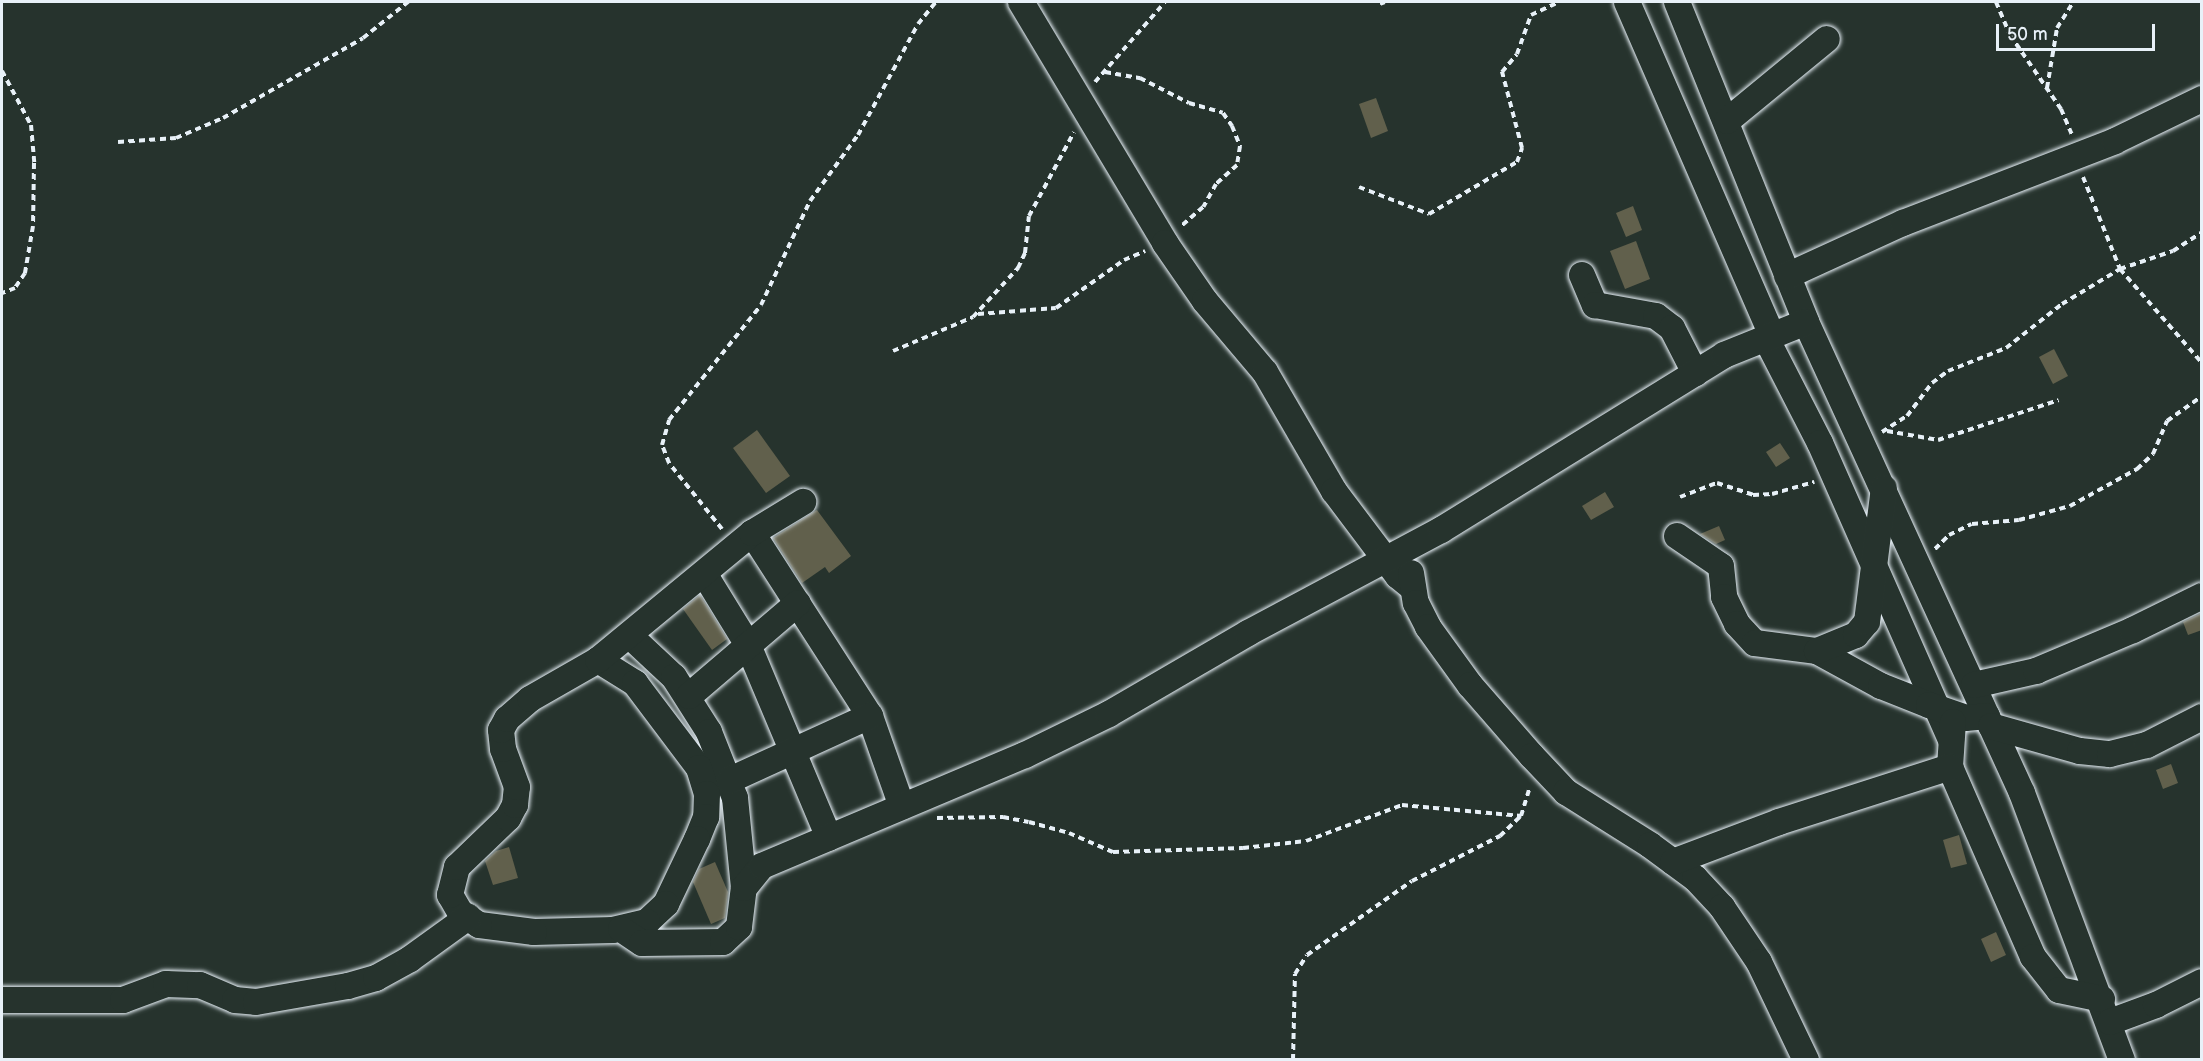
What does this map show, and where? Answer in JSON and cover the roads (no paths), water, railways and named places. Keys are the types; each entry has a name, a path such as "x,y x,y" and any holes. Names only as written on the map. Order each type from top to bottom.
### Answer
{"street":[{"path":"1021,2 1081,107 1164,241 1205,301 1265,372 1334,491 1385,560 1413,588"},
{"path":"1627,2 1769,337 1833,471 1876,572 1947,711 1951,740 1950,767 2033,957 2059,990 2106,1010 2202,982"},
{"path":"1677,2 1806,322 1875,436 1884,489 1876,572 1868,622 1856,635 1817,651"},
{"path":"1727,122 1827,39"},
{"path":"1787,276 1933,211 2076,157 2202,99"},
{"path":"1582,274 1595,305 1656,316 1672,328 1695,373"},
{"path":"744,888 762,866 1024,755 1109,714 1426,538 1695,373 1769,337 1806,322"},
{"path":"1884,489 2022,793 2106,1010 2122,1059"},
{"path":"598,660 635,682 699,768 707,794 706,817 666,904 647,922 621,929 517,932 479,925 455,906 450,895 457,867 508,818 515,805 517,787 503,749 501,730 523,705 598,660 744,541 803,502"},
{"path":"1677,536 1721,566 1724,597 1747,637 1755,643 1817,651 1881,687 1947,711 1989,721 2080,751 2110,754 2147,745 2202,717"},
{"path":"1426,538 1411,570 1413,588 1428,627 1442,649 1532,756 1566,792 1673,862 1722,907 1759,962 1806,1059"},
{"path":"744,541 798,603 870,716 904,806"},
{"path":"705,575 748,645 829,838"},
{"path":"1974,686 2036,671 2133,630 2202,596"},
{"path":"689,696 798,603"},
{"path":"621,929 642,943 723,942 739,927 744,888 739,815 730,780 689,696 630,636"},
{"path":"730,780 792,748 870,716"},
{"path":"1673,862 1779,822 1950,767"},
{"path":"2,1000 123,1000 166,984 200,985 235,1000 256,1002 348,986 376,978 410,959 468,918"}]}
